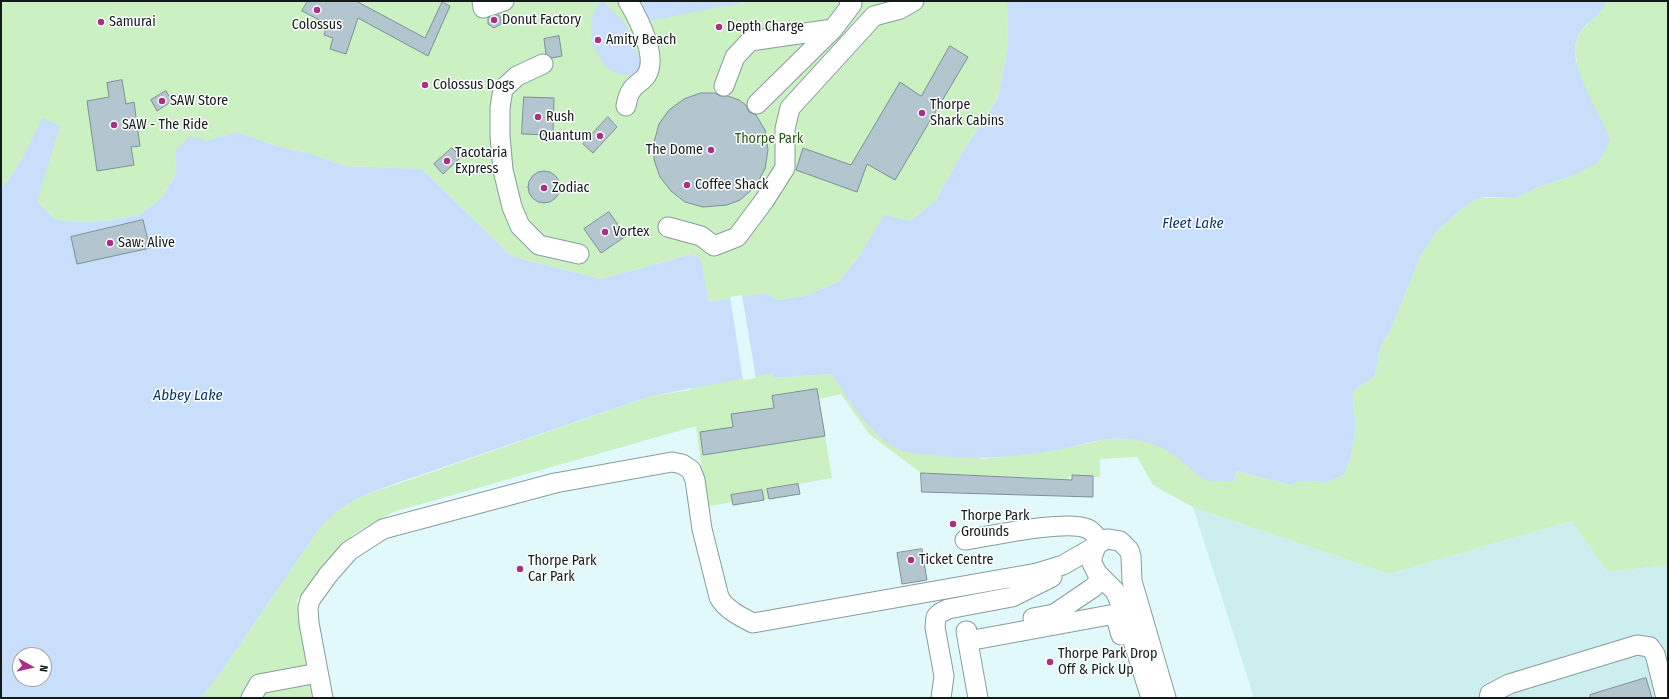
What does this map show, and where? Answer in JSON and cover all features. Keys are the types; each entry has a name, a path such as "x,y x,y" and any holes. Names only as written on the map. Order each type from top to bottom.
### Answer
{"street":[{"path":"482,1 483,8 504,1"},
{"path":"626,106 631,90 646,76 651,66 650,54 640,20 628,1"},
{"path":"668,227 701,236 714,246 737,237 764,201 785,168 785,129 790,108 874,16 900,9 914,1"},
{"path":"757,104 833,29 851,2 874,16"},
{"path":"724,86 735,57 750,41 833,29"},
{"path":"542,64 518,76 503,89 500,108 500,136 503,170 512,207 520,226 539,245 579,254"},
{"path":"323,698 309,623 308,608 310,600 328,575 349,551 383,530 555,483 672,462 682,464 691,470 695,480 702,529 712,575 721,600 736,614 753,626 1042,578"},
{"path":"965,540 1061,525 1078,526 1090,529 1096,549 1094,568 1115,591 1123,609 1151,698"},
{"path":"942,698 944,676 935,626 936,617 940,613 948,609 1012,597 1063,565 1096,549 1107,539 1120,541 1129,550 1131,556 1132,581 1166,698"},
{"path":"967,636 1054,614 1094,587 1102,577"},
{"path":"936,672 927,625 928,615 934,607 940,603 994,594 1042,578"},
{"path":"949,698 953,687 942,628 944,621 950,615 1012,605 1042,578"},
{"path":"967,636 1115,614 1140,698"},
{"path":"967,636 978,698"},
{"path":"1488,698 1490,694 1509,684 1638,645 1650,647 1655,654 1666,698"},
{"path":"251,698 259,684 318,674"}],"shaded area":[{"path":"1193,507 1389,574 1571,521 1608,572 1668,565 1668,698 1254,698"}],"green space":[{"name":"Thorpe Park","path":"1,1 1007,1 1008,46 998,98 963,151 936,200 910,221 860,255 838,282 805,296 777,300 767,293 759,295 773,378 832,374 853,405 874,431 983,459 1057,450 1108,439 1127,438 1161,446 1209,480 1227,480 1234,482 1237,471 1290,485 1299,481 1316,481 1325,483 1344,475 1351,455 1354,435 1355,420 1353,395 1357,388 1373,378 1375,375 1381,345 1389,333 1422,253 1437,231 1464,207 1479,198 1516,198 1541,186 1572,176 1596,163 1575,48 1577,38 1581,31 1599,13 1608,1 1668,1 1668,565 1608,572 1571,521 1389,574 1193,507 1153,485 1137,457 1100,459 1100,477 1072,475 1067,479 921,473 869,434 841,394 819,399 832,478 798,484 800,494 733,505 732,502 707,507 696,426 393,512 352,535 297,600 316,698 201,698 219,675 319,529 337,511 360,497 651,396 691,390 730,299 709,302 701,259 692,254 601,279 514,257 508,253 422,169 344,166 312,154 276,146 238,132 175,151 176,174 162,198 139,215 113,220 84,222 56,220 37,201 43,118 19,164 1,188"}],"water":[{"path":"600,1 603,1 625,23 642,65 633,75 620,75 605,67 592,44 591,18"},
{"path":"641,1 741,1 741,3 649,21"},
{"path":"1007,1 1608,1 1600,12 1581,31 1576,42 1575,55 1584,85 1610,139 1604,154 1596,164 1572,176 1541,186 1516,198 1479,198 1464,207 1437,231 1422,253 1389,333 1381,345 1375,375 1373,378 1357,388 1353,395 1355,420 1354,442 1344,475 1325,483 1316,481 1299,481 1290,485 1237,471 1234,482 1210,481 1200,477 1177,457 1164,449 1143,441 1119,438 1101,440 1057,450 1025,455 962,458 910,453 892,446 874,431 858,413 832,374 773,378 772,373 651,396 360,497 337,511 319,529 219,675 201,698 1,698 1,188 19,164 42,118 60,126 37,201 56,220 84,222 113,220 139,215 162,198 176,174 175,151 190,136 206,141 238,132 276,146 312,154 344,166 422,169 508,253 514,257 601,279 692,254 701,259 709,302 767,293 777,300 805,296 838,282 860,255 884,215 910,221 936,200 963,151 998,98 1008,46"}],"pier":[{"path":"742,295 756,378 743,380 730,297"}],"building":[{"path":"308,1 356,1 425,38 442,2 450,6 428,56 358,18 346,54 330,49 333,38 324,35 327,24 302,11"},
{"name":"Donut Factory","path":"498,15 500,16 501,24 494,28 488,24 488,18"},
{"path":"559,36 562,56 552,58 546,54 544,39"},
{"path":"950,46 968,57 895,180 867,164 857,192 796,170 803,148 851,165 900,82 921,96"},
{"name":"SAW - The Ride","path":"122,80 126,104 134,102 140,146 131,147 134,165 97,171 87,101 109,97 107,83"},
{"name":"SAW Store","path":"166,91 172,101 157,111 151,100"},
{"name":"The Dome","path":"701,93 715,93 720,96 728,96 739,100 746,105 749,112 756,115 765,130 768,150 765,169 755,187 740,200 727,205 703,207 685,202 671,191 660,177 654,160 654,142 659,124 669,110 684,99"},
{"name":"Rush","path":"524,97 554,98 553,135 522,134"},
{"name":"Quantum","path":"608,117 617,127 593,153 583,144"},
{"name":"Tacotaria Express","path":"452,148 461,157 443,174 434,164"},
{"name":"Zodiac","path":"541,171 547,171 557,178 560,187 559,193 553,200 547,203 541,203 531,196 528,190 528,184 535,174"},
{"name":"Vortex","path":"609,212 626,236 601,253 584,229"},
{"name":"Saw: Alive","path":"143,220 150,248 77,264 71,237"},
{"path":"817,389 825,436 703,455 700,432 733,427 731,414 774,408 772,396"},
{"path":"921,473 1072,480 1072,475 1093,476 1093,497 922,492"},
{"path":"798,484 800,494 769,499 767,489"},
{"path":"762,490 764,500 733,505 731,495"},
{"name":"Ticket Centre","path":"922,549 927,580 902,584 897,553"},
{"path":"1646,678 1652,698 1590,698 1590,695"}],"place":[{"name":"Colossus","path":"317,10"},
{"name":"Donut Factory","path":"494,20"},
{"name":"Samurai","path":"101,22"},
{"name":"Depth Charge","path":"719,27"},
{"name":"Amity Beach","path":"598,40"},
{"name":"Colossus Dogs","path":"425,85"},
{"name":"SAW Store","path":"162,101"},
{"name":"Thorpe Shark Cabins","path":"922,113"},
{"name":"Rush","path":"538,117"},
{"name":"SAW - The Ride","path":"114,125"},
{"name":"Quantum","path":"600,136"},
{"name":"The Dome","path":"711,150"},
{"name":"Tacotaria Express","path":"447,161"},
{"name":"Coffee Shack","path":"687,185"},
{"name":"Zodiac","path":"544,188"},
{"name":"Vortex","path":"605,232"},
{"name":"Saw: Alive","path":"110,243"},
{"name":"Thorpe Park Grounds","path":"953,524"},
{"name":"Ticket Centre","path":"911,560"},
{"name":"Thorpe Park Car Park","path":"520,569"},
{"name":"Thorpe Park Drop Off & Pick Up","path":"1050,662"}],"water label":[{"name":"Fleet Lake","path":"1193,224"},
{"name":"Abbey Lake","path":"188,396"}]}
